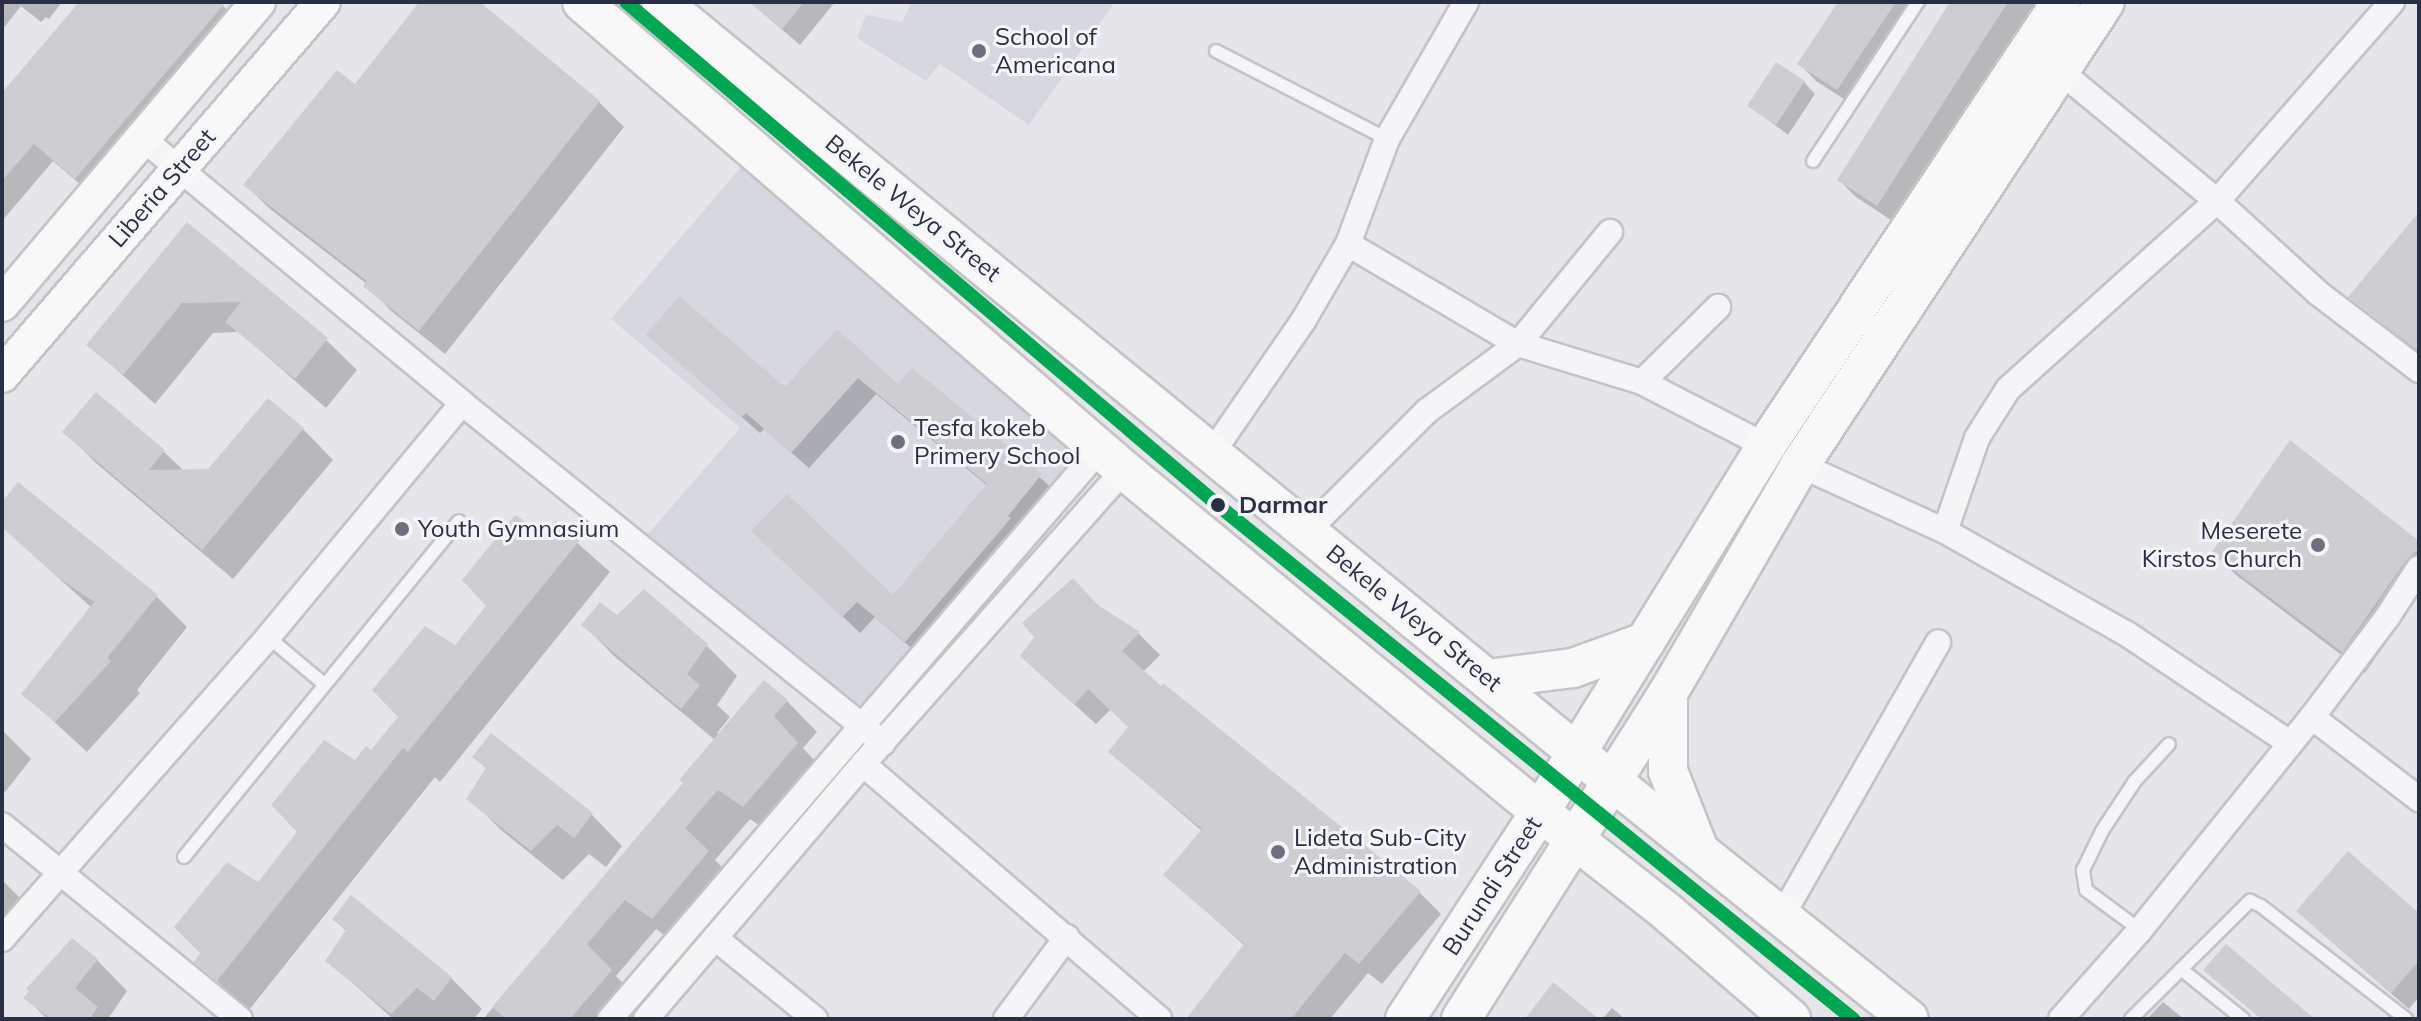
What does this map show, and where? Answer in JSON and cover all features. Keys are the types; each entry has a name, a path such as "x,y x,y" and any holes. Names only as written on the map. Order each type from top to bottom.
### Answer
{"main road":[{"path":"582,2 1112,459 1540,812 1667,912 1791,1019"},
{"name":"Burundi Street","path":"1405,1019 1540,812 1766,446 2061,2"},
{"name":"Burundi Street","path":"1461,1019 1668,693 1800,465 2105,2"},
{"name":"Bekele Weya Street","path":"678,7 1212,453 1577,753 1909,1019"},
{"path":"1487,679 1573,668 1645,642"},
{"path":"1668,693 1668,771 1698,850"}],"street":[{"name":"Liberia Street","path":"2,304 258,2"},
{"name":"Liberia Street","path":"2,375 323,2"},
{"path":"1212,453 1303,321 1348,244 1387,139 1466,2"},
{"path":"1945,531 1977,438 2008,389 2217,201 2392,2"},
{"path":"2060,71 2217,201 2318,293 2419,370"},
{"path":"142,138 462,403 883,743"},
{"path":"1307,531 1427,411 1518,344 1610,232"},
{"path":"1348,244 1518,344 1642,382 1766,446"},
{"path":"1642,382 1718,307"},
{"path":"2,939 268,637 462,403"},
{"path":"610,1019 862,724 1112,459"},
{"path":"646,1019 883,743 1112,459"},
{"path":"1800,465 1945,531 2127,634 2290,743"},
{"path":"2061,1019 2140,930 2312,717 2388,616 2419,568"},
{"path":"1782,916 1938,642"},
{"path":"2312,717 2419,799"},
{"path":"863,764 1159,1019"},
{"path":"2,825 240,1019"},
{"path":"1006,1019 1067,937"},
{"path":"715,938 815,1019"}],"lane":[{"path":"1813,161 1918,2"},
{"path":"1216,51 1387,139"},
{"path":"184,857 459,521"},
{"path":"268,637 324,684"},
{"path":"2140,930 2086,890 2083,870 2102,831 2135,781 2169,744"},
{"path":"2131,1019 2245,903 2256,903 2406,1019"},
{"path":"2181,969 2243,1019"}],"shaded area":[{"name":"School of Americana","path":"912,2 1115,2 1029,125 940,64 926,81 857,38 866,15 902,22"},
{"name":"Tesfa kokeb Primery School","path":"743,165 1084,456 859,711 648,534 740,428 611,319"}],"building":[{"path":"79,2 226,2 75,179 34,144 2,181 2,93"},
{"path":"419,2 480,2 600,101 419,331 363,286 367,281 243,185 337,70 355,84"},
{"path":"749,2 804,2 782,29"},
{"path":"1838,2 1896,2 1837,90 1797,64"},
{"path":"1950,2 2008,2 1877,206 1837,180"},
{"path":"1776,62 1805,81 1776,125 1747,106"},
{"path":"2419,212 2419,351 2348,297"},
{"path":"187,222 328,338 295,379 225,322 241,302 182,303 123,375 86,345"},
{"path":"679,296 785,387 837,329 898,384 912,368 1042,474 1008,516 1011,518 905,642 857,602 842,617 751,531 787,494 893,595 987,484 858,378 791,453 746,413 742,417 646,335"},
{"path":"96,392 165,450 149,470 208,469 268,398 304,428 202,550 62,432"},
{"name":"Meserete Kirstos Church","path":"2290,440 2419,541 2419,549 2406,560 2342,652 2211,553"},
{"path":"18,482 158,595 107,658 111,661 55,722 21,694 94,602 56,576 2,527 2,502"},
{"path":"515,515 545,535 556,521 580,540 408,752 403,748 217,981 194,962 200,953 174,927 227,862 258,882 297,832 271,805 324,740 355,760 366,746 371,750 398,717 372,690 425,626 455,645 486,606 462,580"},
{"name":"Lideta Sub-City Administration","path":"1073,578 1098,605 1140,632 1122,651 1161,686 1163,683 1421,891 1359,964 1345,953 1291,1019 1186,1019 1244,944 1163,875 1202,829 1108,752 1128,727 1088,689 1074,705 1020,656 1034,637 1022,623"},
{"path":"644,589 708,644 687,674 700,685 681,709 581,625 600,602 617,615"},
{"path":"764,680 788,700 774,716 798,743 743,807 718,790 685,828 709,851 652,919 625,900 587,944 612,970 570,1019 506,1019 492,1007 683,783 679,780"},
{"path":"491,733 593,813 574,838 557,825 531,851 466,799 486,768 472,757"},
{"path":"2348,851 2419,913 2419,961 2391,993 2296,911"},
{"path":"351,895 452,977 434,1001 417,988 391,1014 325,961 346,930 332,919"},
{"path":"72,938 98,959 75,988 98,1007 89,1019 51,1019 23,998 29,991 26,989"},
{"path":"2226,944 2315,1019 2261,1019 2203,970"},
{"path":"1553,982 1599,1019 1525,1019"}],"transit line":[{"path":"626,2 1219,506 1853,1019"}],"place":[{"name":"School of Americana","path":"979,51"},
{"name":"Tesfa kokeb Primery School","path":"898,442"},
{"name":"Darmar","path":"1218,505"},
{"name":"Youth Gymnasium","path":"402,529"},
{"name":"Meserete Kirstos Church","path":"2318,545"},
{"name":"Lideta Sub-City Administration","path":"1278,852"}]}
